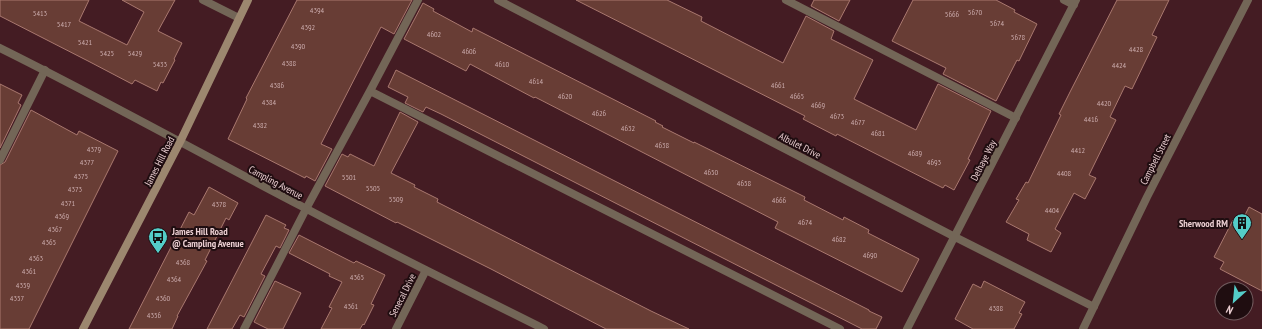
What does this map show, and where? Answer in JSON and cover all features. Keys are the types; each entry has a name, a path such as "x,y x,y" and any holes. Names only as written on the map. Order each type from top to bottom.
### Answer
{"street":[{"path":"203,0 239,18"},
{"name":"James Hill Road","path":"83,329 180,142 248,0"},
{"path":"244,329 306,209 418,0"},
{"name":"Albulet Drive","path":"498,0 955,237 1094,307"},
{"path":"786,0 1016,118"},
{"path":"1064,0 1075,2"},
{"name":"Campbell Street","path":"1083,329 1147,197 1248,0"},
{"name":"Delhaye Way","path":"907,329 1075,2"},
{"name":"Campling Avenue","path":"0,48 45,70 306,209 544,329"},
{"path":"0,160 45,70"},
{"path":"370,91 840,329"},
{"name":"Senecal Drive","path":"396,329 426,270"}],"building":[{"path":"0,0 89,0 79,21 127,45 144,12 122,0 175,0 158,31 182,43 174,59 175,60 157,91 135,80 132,84 0,16"},
{"path":"297,0 412,0 394,34 381,27 321,144 332,149 315,181 306,176 305,178 228,139 247,99 246,98"},
{"path":"576,0 667,0 702,17 701,21 783,63 806,16 834,31 831,39 873,60 854,99 916,130 938,84 991,111 968,159 970,160 954,190 945,185 943,188 837,134 836,136 803,119 805,116"},
{"path":"814,0 850,0 839,21 811,6"},
{"path":"913,0 996,0 1015,10 1014,12 1037,24 1019,61 1017,60 996,101 943,74 946,68 892,41"},
{"path":"1117,0 1169,0 1152,35 1157,37 1132,89 1125,86 1110,117 1116,120 1089,175 1096,178 1085,199 1074,193 1055,229 1061,233 1051,252 1027,240 1029,234 1006,222 1019,200 1016,199 1026,182 1028,183 1061,115 1059,114"},
{"path":"423,3 434,9 433,11 472,32 473,28 656,121 655,122 663,126 662,127 805,197 804,200 843,220 844,217 869,230 868,233 919,259 902,292 775,228 778,222 535,97 534,98 470,64 466,71 404,39"},
{"path":"396,70 882,317 876,329 862,329 441,114 426,107 423,112 405,103 408,97 388,87"},
{"path":"0,84 22,95 18,103 21,105 0,148"},
{"path":"31,110 77,135 79,131 118,151 29,329 0,329 0,165 5,162"},
{"path":"400,112 418,122 391,173 438,199 437,202 689,329 606,329 491,269 397,222 396,223 325,186 342,154 348,157 350,154 374,166"},
{"path":"209,187 238,203 229,220 226,218 205,260 207,261 177,316 172,329 129,329 189,212 194,215"},
{"name":"Sherwood RM","path":"1249,207 1262,214 1262,291 1254,287 1254,281 1243,281 1220,269 1224,262 1214,257 1233,220 1241,223"},
{"path":"266,215 286,225 284,228 289,230 280,248 276,246 261,274 265,276 244,317 240,315 232,329 207,329"},
{"path":"299,235 354,263 356,261 385,275 371,304 374,305 364,325 363,324 360,329 321,329 332,308 329,307 342,282 329,276 330,274 289,253"},
{"path":"275,281 301,293 283,329 268,329 254,322"},
{"path":"984,281 1025,302 1019,313 1022,314 1014,329 973,329 955,319 973,284 981,288"}],"place":[{"name":"Sherwood RM","path":"1242,240"},
{"name":"James Hill Road @ Campling Avenue","path":"158,254"}]}
